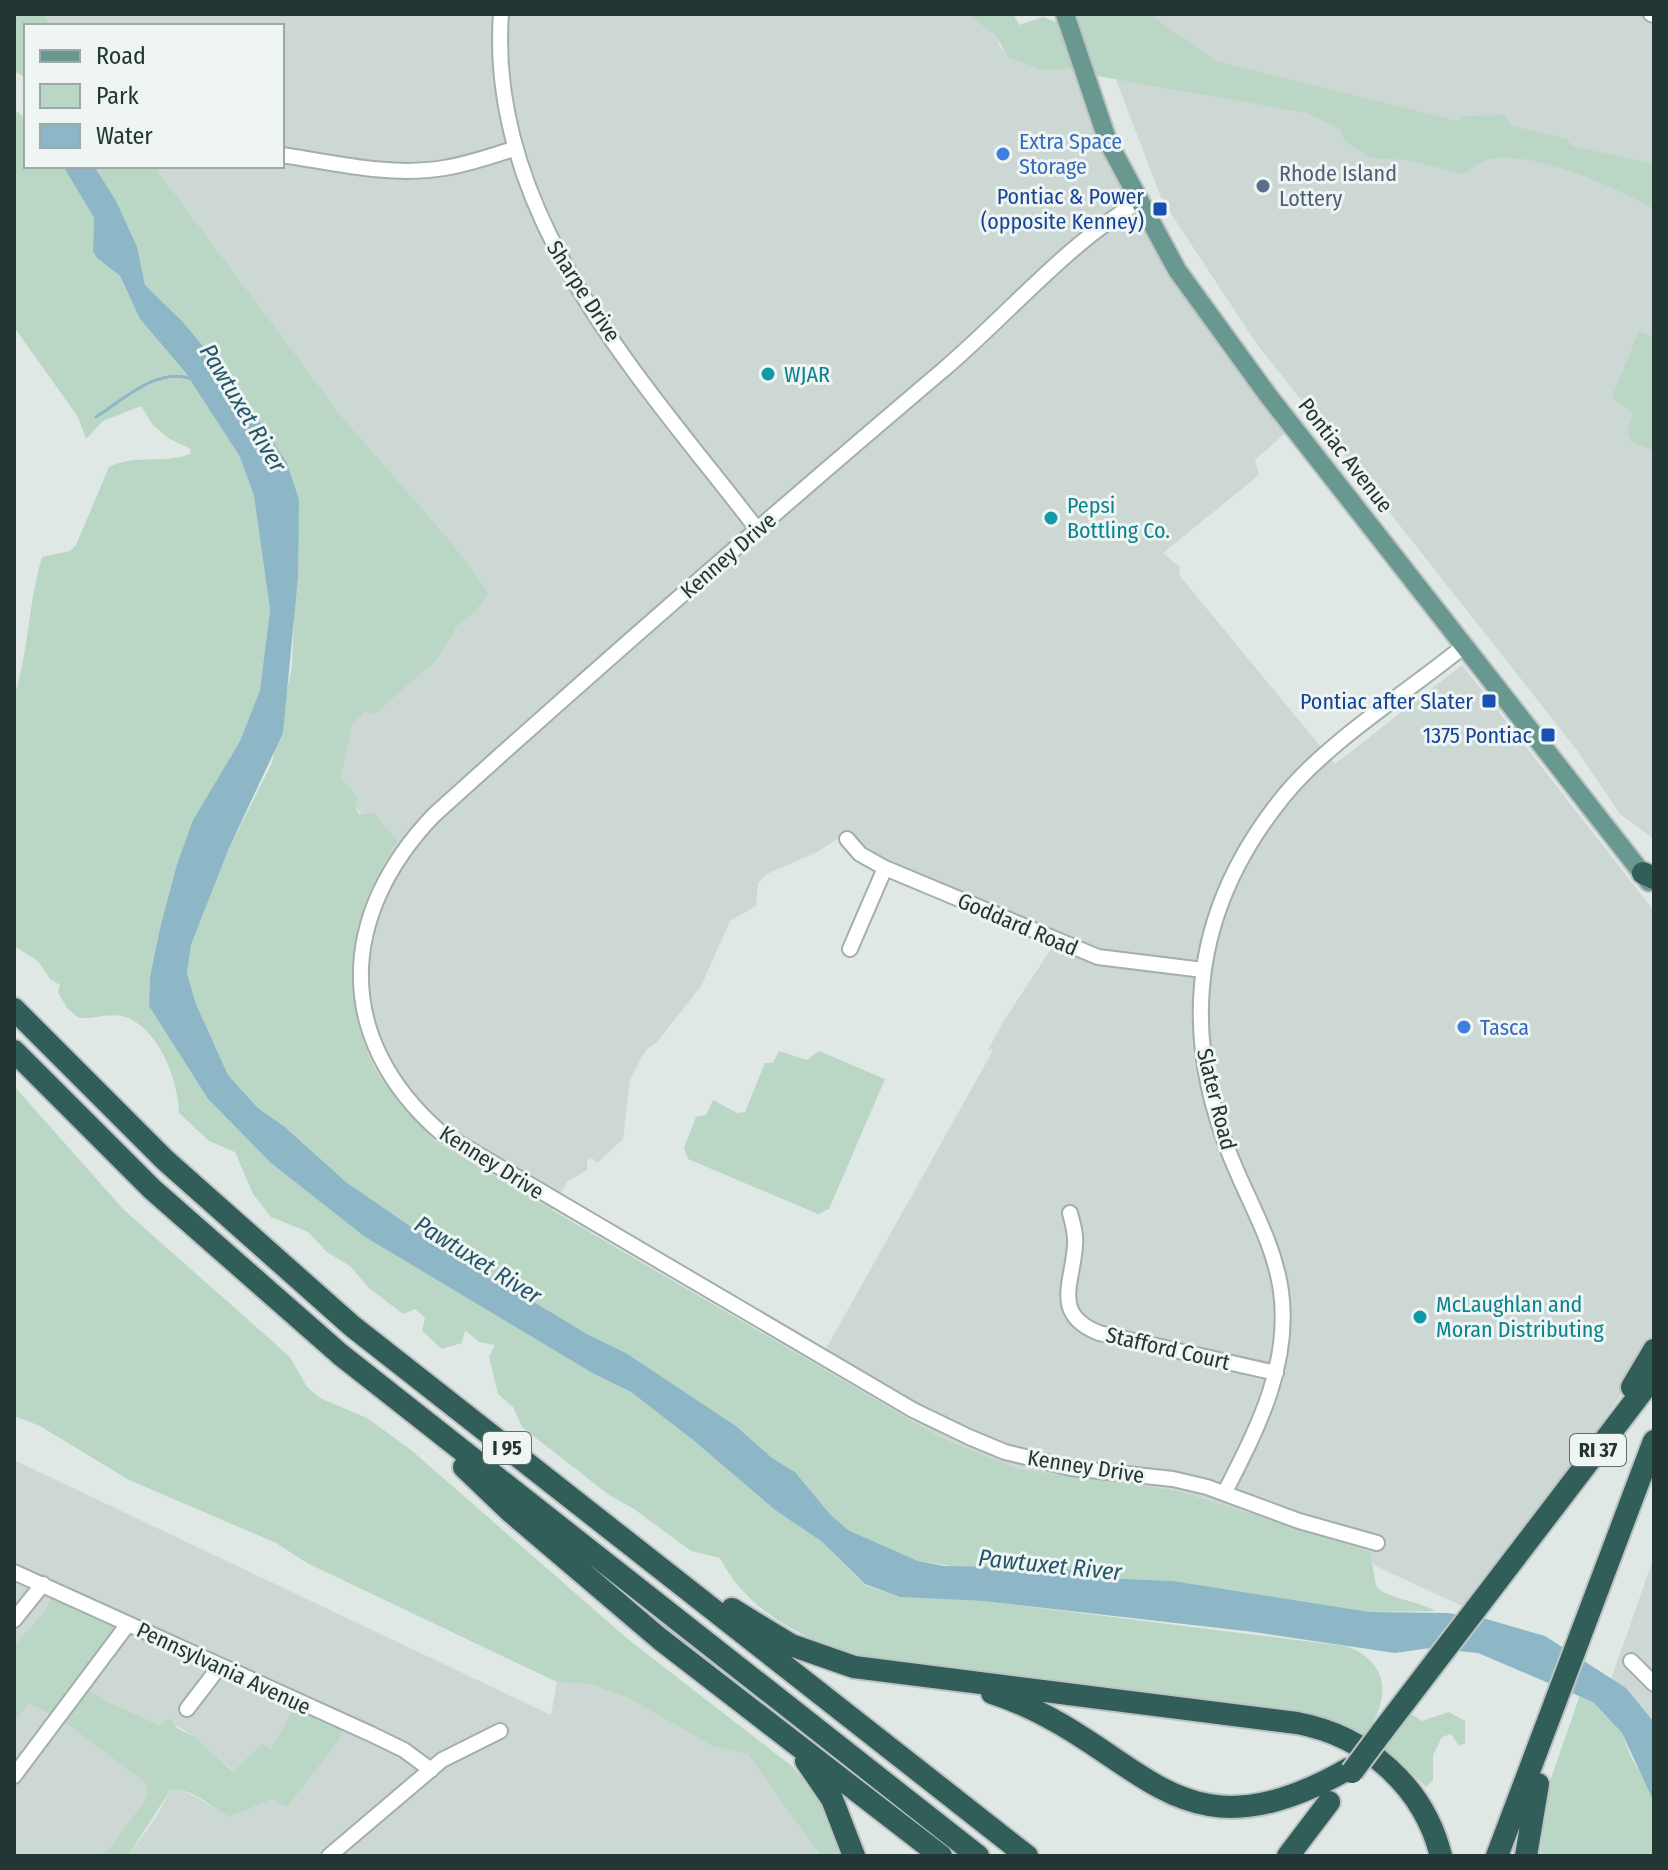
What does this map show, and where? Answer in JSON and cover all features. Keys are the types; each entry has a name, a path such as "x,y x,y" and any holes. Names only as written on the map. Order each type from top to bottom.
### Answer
{"highway":[{"name":"I 95","path":"14,1009 139,1135 270,1256 380,1349 1027,1856"},
{"name":"I 95","path":"14,1051 126,1164 231,1261 424,1421 978,1856"},
{"path":"1542,1523 1654,1350"},
{"name":"RI 37","path":"1288,1856 1350,1770 1654,1376"},
{"path":"424,1421 505,1507 752,1712 941,1856"},
{"name":"RI 37","path":"1497,1856 1654,1441"},
{"path":"1638,1480 1654,1454"},
{"path":"618,1536 791,1645 847,1665 1297,1723 1325,1730 1367,1751 1396,1775 1424,1813 1441,1856"},
{"path":"904,1674 984,1690 1032,1709 1077,1741 1139,1803"},
{"path":"752,1712 806,1761 825,1785 845,1826 854,1856"},
{"path":"1526,1856 1553,1712"},
{"path":"1288,1822 1350,1770"}],"main road":[{"name":"Pontiac Avenue","path":"1065,14 1108,142 1165,251 1202,307 1464,646 1650,880"}],"street":[{"name":"Sharpe Drive","path":"501,14 503,81 516,148 538,213 571,278 757,529"},
{"path":"284,155 363,167 417,170 469,163 516,148"},
{"name":"Kenney Drive","path":"1140,201 1121,212 1069,256 967,350 757,529 441,809 396,859 374,899 362,947 363,1005 383,1063 408,1101 440,1132 938,1423 1005,1452 1087,1471 1173,1479 1225,1492 1299,1521 1377,1543"},
{"name":"Slater Road","path":"1225,1492 1264,1413 1276,1373 1282,1328 1281,1292 1263,1227 1231,1156 1208,1082 1201,1029 1203,970 1212,928 1228,880 1247,846 1284,795 1323,758 1464,646"},
{"name":"Goddard Road","path":"847,839 860,854 885,868 1098,957 1203,970"},
{"path":"850,949 885,868"},
{"name":"Stafford Court","path":"1070,1213 1076,1240 1067,1297 1078,1322 1099,1333 1276,1373"},
{"name":"Pennsylvania Avenue","path":"14,1572 381,1739 431,1770"},
{"path":"14,1620 43,1584"},
{"path":"14,1776 128,1624"},
{"path":"1631,1661 1654,1684"},
{"path":"187,1709 220,1666"},
{"path":"329,1856 442,1760 500,1731"}],"shaded area":[{"path":"44,14 967,14 996,36 1001,49 1081,68 1155,237 1291,428 1255,460 1259,475 1163,553 1180,567 1179,575 1335,764 1462,665 1654,911 1654,1336 1624,1390 1592,1438 1462,1606 1373,1564 1370,1552 1098,1482 1018,1469 940,1437 818,1363 990,1056 993,1048 988,1050 1003,1022 1055,943 850,850 840,837 819,851 767,874 758,883 756,906 730,921 701,986 657,1042 646,1050 630,1079 623,1139 597,1163 592,1158 587,1161 587,1170 567,1182 552,1210 434,1142 403,1107 371,1060 357,1014 350,969 355,939 379,869 363,815 355,807 358,797 341,778 352,725 364,712 374,715 438,659 458,625 475,612 487,593 452,543 343,418 156,168 284,168 284,24 51,24"},
{"path":"1091,14 1654,14 1654,839 1620,814 1576,749 1256,343 1162,200"},
{"path":"14,1460 551,1715 557,1682 590,1684 630,1699 712,1746 748,1754 820,1856 128,1856 155,1819 171,1789 179,1789 196,1797 229,1817 273,1799 297,1703 271,1750 261,1744 234,1772 197,1738 171,1722 159,1725 106,1701 83,1686 46,1609 14,1646"},
{"path":"1654,1557 1654,1722 1626,1688 1611,1679"},
{"path":"29,1702 62,1720 147,1783 148,1795 112,1846 97,1856 14,1856 14,1722"}],"green space":[{"path":"14,14 44,14 51,24 24,24 24,77 14,71"},
{"path":"967,14 1013,14 1019,25 1043,17 1069,27 1066,14 1149,14 1216,61 1458,121 1462,116 1504,115 1512,126 1567,139 1572,146 1654,164 1654,209 1619,191 1551,165 1529,160 1490,159 1463,174 1408,160 1372,158 1345,142 1340,129 1307,113 1086,74 1082,68 1043,70 1008,57 996,36"},
{"path":"14,109 24,117 24,168 64,168 94,218 93,250 97,258 120,276 140,319 185,372 240,457 254,496 270,610 260,690 240,741 193,820 177,864 150,977 149,1006 208,1099 271,1163 365,1237 594,1374 631,1392 775,1510 821,1541 865,1585 900,1597 983,1601 1345,1646 1371,1661 1382,1683 1379,1709 1364,1735 863,1658 820,1643 780,1622 746,1594 720,1558 691,1551 634,1509 609,1495 522,1427 513,1407 498,1394 489,1357 495,1345 479,1342 465,1330 462,1343 442,1349 422,1331 425,1318 415,1309 403,1314 369,1288 350,1266 327,1252 308,1232 271,1217 253,1194 235,1152 209,1141 179,1113 170,1071 156,1042 146,1030 122,1016 79,1018 67,1008 58,992 60,985 50,979 38,961 14,946 14,697 23,663 34,592 42,557 70,551 76,545 109,467 130,461 180,457 190,454 191,449 168,438 153,425 141,406 103,421 86,439 78,417 14,327"},
{"path":"95,168 156,168 343,418 452,543 488,593 475,612 458,625 438,659 374,715 364,712 352,725 341,778 358,797 355,807 359,814 374,813 397,841 382,867 360,920 352,973 360,1029 370,1058 383,1081 434,1141 940,1437 1018,1469 1178,1491 1370,1552 1379,1589 1435,1611 1370,1612 1173,1581 1104,1578 1063,1568 980,1570 918,1561 848,1530 829,1513 795,1472 772,1458 736,1426 626,1353 587,1334 423,1235 346,1182 285,1127 258,1108 228,1075 196,1004 187,973 191,945 229,848 272,763 292,665 299,499 287,463 239,389 183,322 145,285 136,247"},
{"path":"1639,331 1654,338 1654,451 1632,442 1627,432 1633,414 1612,397"},
{"path":"779,1051 807,1060 819,1051 885,1079 829,1209 818,1214 688,1159 684,1148 696,1117 706,1115 713,1100 737,1113 745,1112 765,1063 773,1063"},
{"path":"14,1086 123,1209 290,1357 307,1387 320,1398 367,1418 411,1450 629,1640 793,1767 825,1808 842,1856 820,1856 748,1754 712,1746 630,1699 590,1684 557,1682 307,1563 276,1543 129,1480 40,1426 14,1416"},
{"path":"54,1591 126,1624 84,1686 106,1701 159,1725 170,1718 177,1728 197,1738 233,1772 261,1744 271,1749 297,1703 345,1724 339,1740 287,1807 273,1799 229,1817 194,1795 171,1789 128,1856 97,1856 112,1846 148,1795 146,1783 62,1720 29,1703 14,1722 14,1646 46,1609"},
{"path":"1580,1695 1593,1702 1622,1733 1631,1757 1647,1784 1654,1802 1654,1856 1540,1856 1547,1790"},
{"path":"1408,1712 1422,1721 1449,1712 1465,1721 1465,1743 1459,1746 1451,1734 1442,1737 1433,1755 1433,1780 1426,1787 1382,1746"}],"water":[{"name":"Pawtuxet River","path":"64,168 95,168 116,201 137,247 145,285 183,322 239,389 287,463 299,499 298,577 283,733 229,848 191,945 187,973 196,1004 228,1075 258,1108 285,1127 346,1182 423,1235 587,1334 626,1353 736,1426 772,1458 795,1472 829,1513 848,1530 918,1561 944,1566 1063,1568 1104,1578 1173,1581 1370,1612 1447,1613 1483,1618 1545,1636 1626,1688 1654,1722 1654,1802 1622,1733 1593,1702 1478,1653 1430,1648 1395,1653 1254,1632 983,1601 900,1597 865,1584 821,1541 775,1510 631,1392 594,1374 365,1237 271,1163 208,1099 149,1006 150,977 177,864 193,820 240,741 260,690 270,610 254,496 240,457 185,372 140,319 120,276 97,258 93,251 94,218"}],"waterway":[{"path":"96,417 154,381 179,376 192,379"}],"place":[{"name":"Extra Space Storage","path":"1003,154"},
{"name":"Rhode Island Lottery","path":"1263,186"},
{"name":"Pontiac & Power (opposite Kenney)","path":"1160,209"},
{"name":"WJAR","path":"768,374"},
{"name":"Pepsi Bottling Co.","path":"1051,518"},
{"name":"Pontiac after Slater","path":"1489,701"},
{"name":"1375 Pontiac","path":"1548,735"},
{"name":"Tasca","path":"1464,1027"},
{"name":"McLaughlan and Moran Distributing","path":"1420,1317"}]}
